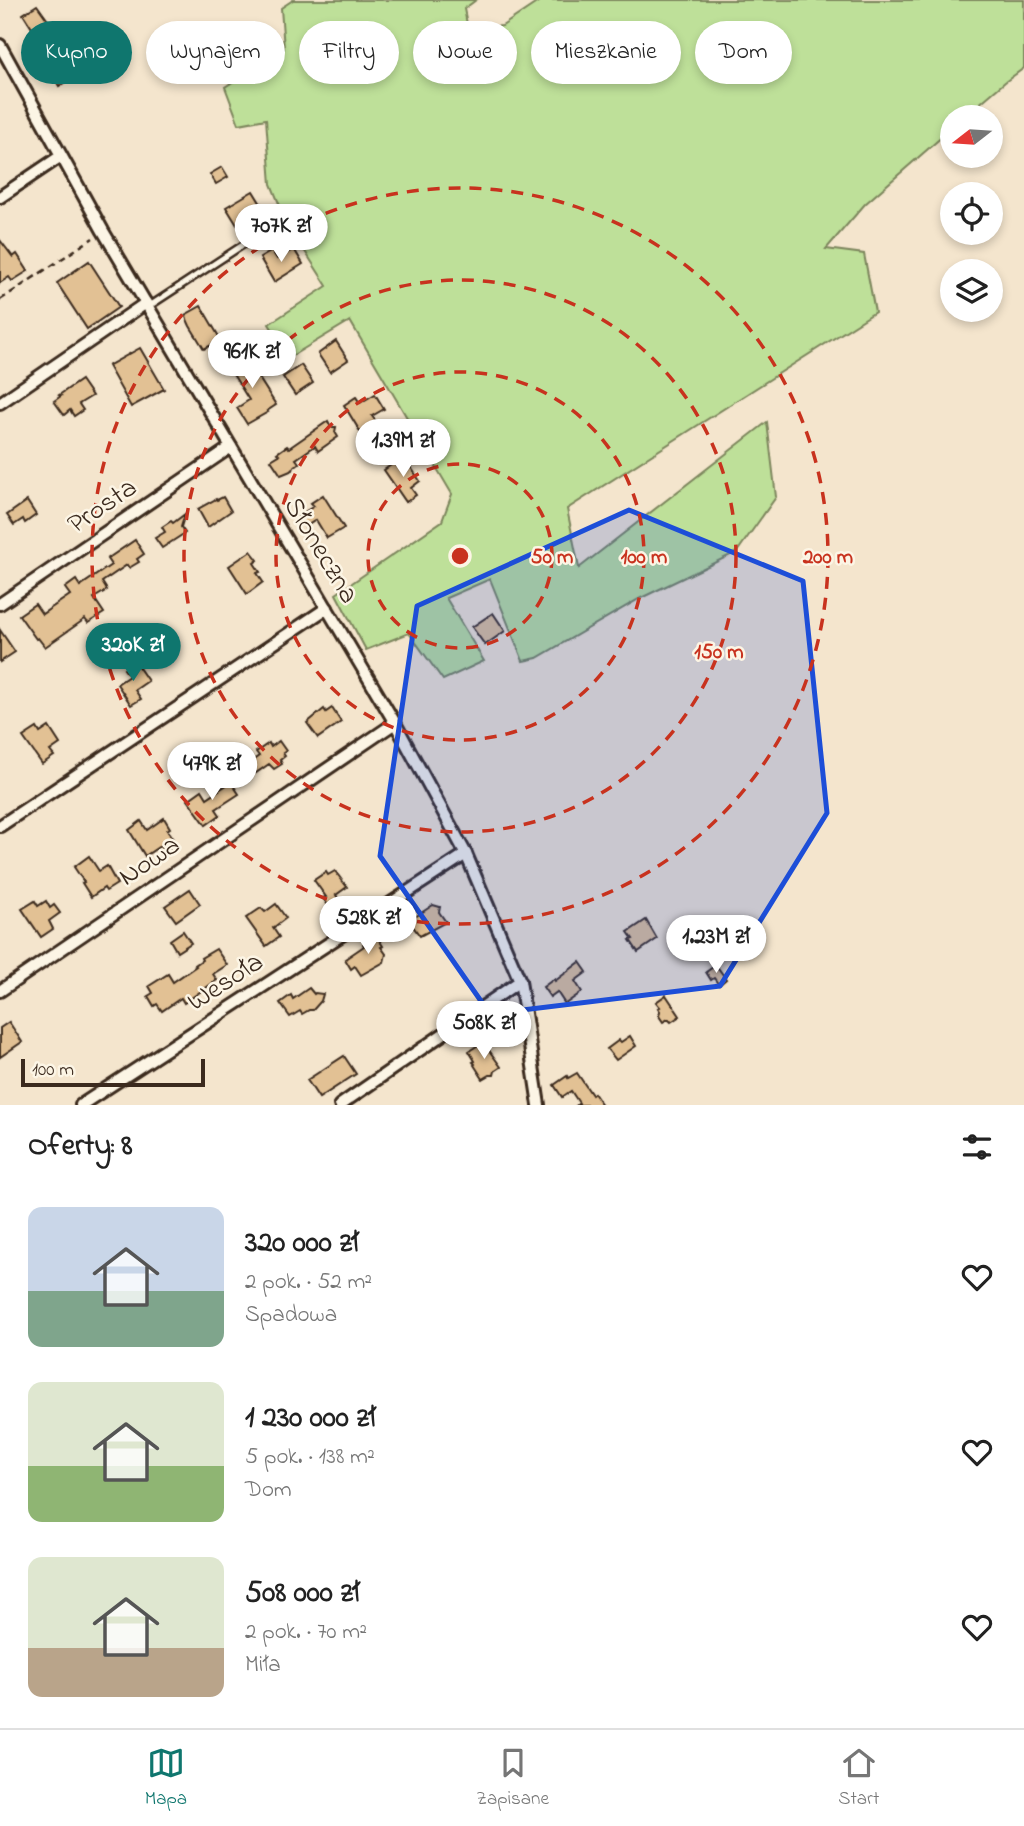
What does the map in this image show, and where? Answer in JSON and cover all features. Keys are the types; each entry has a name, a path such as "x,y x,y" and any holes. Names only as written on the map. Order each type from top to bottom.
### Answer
{"street":[{"name":"Słoneczna","path":"0,45 103,231 395,723 466,854 520,981 539,1105"},
{"path":"0,197 61,156"},
{"path":"0,403 147,305"},
{"name":"Prosta","path":"0,604 231,447"},
{"path":"0,826 327,607"},
{"name":"Nowa","path":"0,991 395,723"},
{"name":"Wesoła","path":"81,1105 466,854"},
{"path":"340,1105 520,981"}],"lane":[{"path":"147,305 281,220"}],"path":[{"path":"0,300 103,231"}],"highlighted area":[{"path":"629,510 803,581 827,813 720,986 490,1014 380,856 417,606"}],"green space":[{"path":"293,0 476,0 464,9 466,21 413,21 413,84 517,84 517,21 510,21 541,0 1024,0 1024,68 978,105 940,105 940,138 865,204 826,249 864,254 875,312 567,509 579,568 767,422 776,497 737,552 639,599 537,658 523,661 490,579 446,598 484,661 443,680 409,633 366,650 336,594 442,521 452,494 350,321 290,357 269,324 327,286 287,223 271,184 266,119 239,124 225,87 230,84 285,84 285,21 282,21 281,8"}],"building":[{"path":"37,5 48,21 27,21 23,14"},
{"path":"222,167 228,177 216,184 210,174"},
{"path":"253,191 264,209 237,225 226,207"},
{"path":"0,240 13,257 17,254 28,271 12,281 9,277 0,283"},
{"path":"294,249 303,264 274,282 260,258 272,251 277,259"},
{"path":"89,261 119,307 87,329 57,283"},
{"path":"201,306 221,340 204,349 185,315"},
{"path":"336,341 348,360 330,372 318,354"},
{"path":"140,348 164,389 131,407 108,366"},
{"path":"249,355 264,371 257,375 276,405 247,424 237,408 249,400 229,368"},
{"path":"301,365 313,383 295,395 283,377"},
{"path":"81,380 92,396 79,404 83,410 74,416 70,410 64,415 54,401"},
{"path":"375,394 384,409 372,416 377,423 361,433 344,405 356,397 360,403"},
{"path":"328,421 331,427 336,427 338,437 318,451 315,446 296,459 299,463 293,470 281,475 271,460 279,455 277,453 287,446 289,448"},
{"path":"404,461 420,481 411,488 416,495 406,502 384,470 394,463 397,466"},
{"path":"323,495 344,528 327,538 316,520 305,527 298,516 314,506 311,503"},
{"path":"223,497 231,511 208,527 198,509"},
{"path":"27,501 36,515 25,523 23,519 14,525 7,515"},
{"path":"185,514 181,527 185,533 162,548 155,538 165,532 162,527"},
{"path":"135,540 144,554 137,559 139,562 129,568 127,565 102,582 107,590 94,598 104,613 88,623 85,619 45,647 36,639 19,615 35,604 42,614 70,595 65,588 76,580 80,586 111,565 107,559"},
{"path":"251,551 258,560 254,563 263,582 247,594 229,566"},
{"path":"493,613 505,631 485,645 472,627"},
{"path":"0,630 15,652 0,662"},
{"path":"135,662 148,681 135,690 141,699 131,705 117,684 129,676 124,669"},
{"path":"332,708 341,722 318,738 307,723 324,709 326,712"},
{"path":"49,727 60,744 50,751 54,756 42,764 23,737 37,728 40,733"},
{"path":"279,741 286,751 280,760 282,764 274,769 269,764 256,773 249,763 259,756 256,752 269,743 271,747"},
{"path":"231,782 239,794 216,809 220,815 206,825 188,800 202,790 207,798"},
{"path":"164,818 170,828 167,830 176,844 164,852 160,846 145,856 129,830 141,821 147,830"},
{"path":"89,856 99,871 107,866 117,884 106,891 104,888 91,897 74,867"},
{"path":"335,871 347,887 336,895 340,901 330,908 314,880 326,872 328,875"},
{"path":"190,889 200,904 176,921 165,906"},
{"path":"35,901 38,906 46,901 50,908 54,905 60,913 49,921 53,929 41,937 22,909"},
{"path":"276,904 286,918 273,928 279,937 266,946 246,918 261,908 265,912"},
{"path":"433,905 440,907 439,912 446,922 420,936 409,921"},
{"path":"646,920 657,939 638,952 628,932"},
{"path":"183,931 191,943 177,952 170,940"},
{"path":"376,935 386,954 384,962 361,975 355,966 351,969 345,959"},
{"path":"216,949 227,965 213,974 217,980 184,1003 181,998 162,1011 157,1004 154,1006 148,996 153,993 149,986 168,974 173,982"},
{"path":"580,962 587,972 575,981 582,992 565,1004 557,992 550,997 543,987"},
{"path":"716,965 726,979 719,985 714,978 711,980 706,972"},
{"path":"309,988 314,994 323,994 321,1001 313,1010 302,1014 300,1011 290,1017 280,1003 291,995 293,999"},
{"path":"666,995 680,1016 671,1022 668,1019 663,1022 659,1016 660,1007 656,1002"},
{"path":"9,1022 22,1042 0,1057 0,1028"},
{"path":"630,1036 636,1046 616,1060 607,1049"},
{"path":"483,1042 501,1067 494,1075 483,1079 469,1051"},
{"path":"344,1056 356,1074 319,1098 307,1080"},
{"path":"577,1073 602,1105 577,1105 579,1103 571,1091 562,1097 554,1085"}]}
